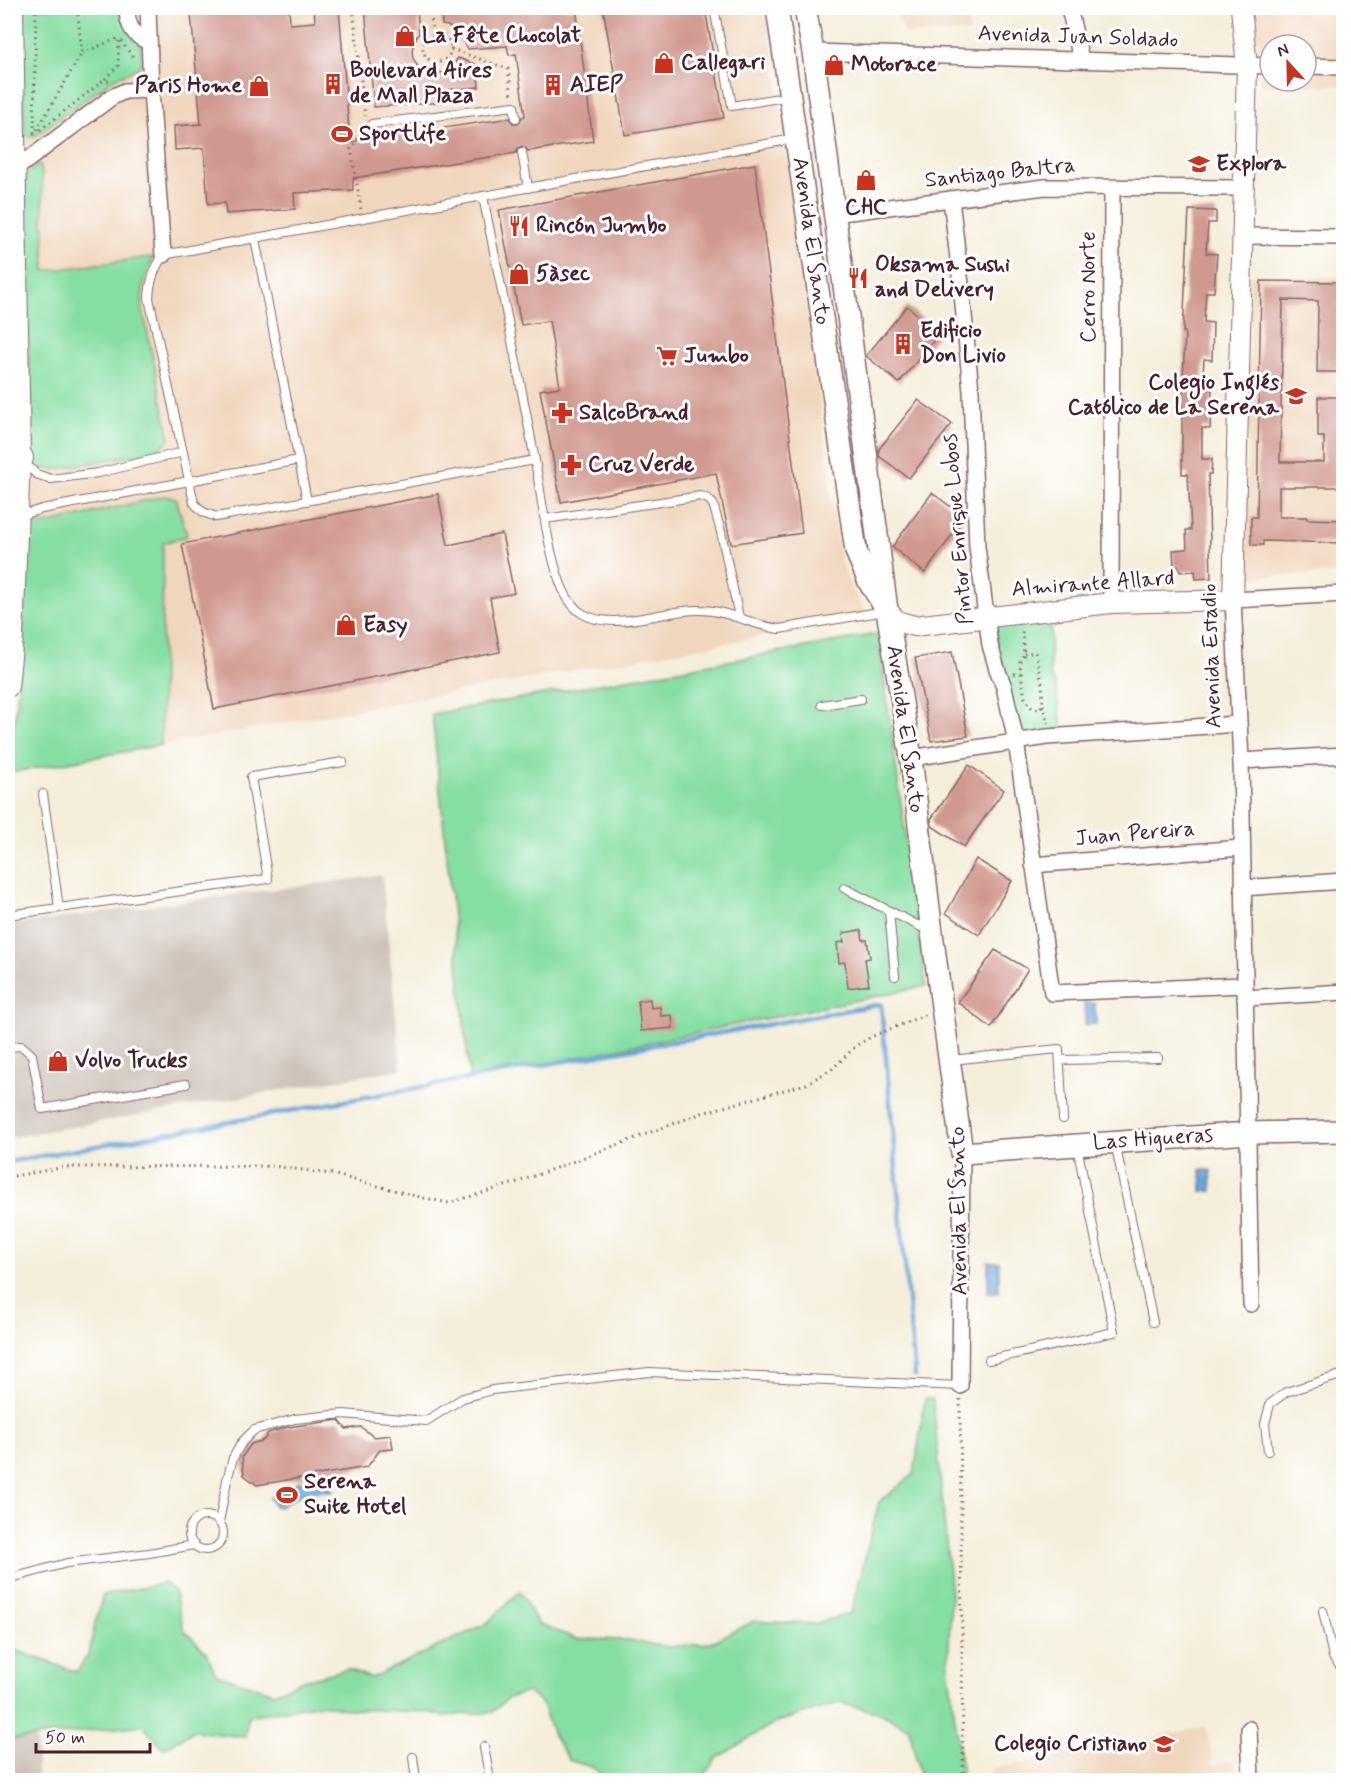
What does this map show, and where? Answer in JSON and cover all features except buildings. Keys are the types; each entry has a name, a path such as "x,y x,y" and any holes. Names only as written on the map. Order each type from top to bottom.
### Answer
{"main road":[{"name":"Avenida El Santo","path":"777,8 798,138 811,247 856,551 869,582 887,610"},
{"name":"Avenida El Santo","path":"804,8 813,52 887,610 911,758 962,1153"},
{"path":"790,88 800,64 813,52"},
{"name":"Las Higueras","path":"962,1153 1249,1132 1344,1131"}],"street":[{"path":"8,687 14,637 17,517 14,448 17,168 13,8"},
{"path":"127,8 127,20 132,32 148,42"},
{"path":"148,8 148,42 163,255"},
{"path":"1070,8 1081,59"},
{"name":"Avenida Estadio","path":"1241,8 1247,66 1233,600 1241,761 1251,1304"},
{"name":"Avenida Juan Soldado","path":"813,52 1258,66"},
{"path":"1318,66 1344,66"},
{"path":"17,168 112,97 125,91 151,90"},
{"name":"Santiago Baltra","path":"834,214 1045,187 1244,188"},
{"name":"Cerro Norte","path":"1111,603 1112,188"},
{"name":"Pintor Enrique Lobos","path":"951,199 971,391 977,547 988,616 990,645 1004,687 1016,741 1052,993 1245,992"},
{"path":"1242,236 1344,237"},
{"name":"Almirante Allard","path":"887,610 897,621 914,626 1111,603 1344,594"},
{"path":"911,758 1047,736 1238,723"},
{"path":"1241,761 1344,755"},
{"name":"Juan Pereira","path":"1033,865 1241,848"},
{"path":"1242,888 1344,881"},
{"path":"1245,992 1344,992"},
{"name":"Avenida El Santo","path":"960,1386 962,1153"},
{"path":"1249,1729 1251,1780"}],"lane":[{"path":"719,8 715,13 732,106 790,88"},
{"path":"370,122 514,106 516,117"},
{"path":"535,460 216,517 202,512 194,503 149,298 150,279 163,255 798,138"},
{"path":"522,152 528,188"},
{"path":"483,196 552,556 566,596 583,614 614,621 698,610 722,611 762,627 779,630 887,610"},
{"path":"255,239 307,501"},
{"path":"14,448 36,474 51,479 99,473 183,452"},
{"path":"17,517 42,509 298,460"},
{"path":"544,519 701,496 708,499 713,504 721,532 739,617"},
{"path":"822,705 861,699"},
{"path":"8,915 268,879 251,777 343,762"},
{"path":"43,794 59,908"},
{"path":"844,888 932,933"},
{"path":"889,911 896,976"},
{"path":"8,1047 22,1046 32,1055 42,1109 186,1084"},
{"path":"949,1060 1059,1049 1064,1119"},
{"path":"1060,1060 1158,1059"},
{"path":"1115,1142 1153,1322"},
{"path":"989,1360 1114,1332 1077,1145"},
{"path":"219,1522 233,1458 242,1442 254,1430 295,1419 343,1414 426,1421 462,1398 492,1390 649,1372 960,1386"},
{"path":"1268,1451 1265,1424 1270,1404 1286,1392 1344,1374"},
{"path":"8,1579 67,1563 149,1554 194,1545 205,1550 216,1546 223,1537 219,1522 205,1516 194,1522 189,1533 194,1545"},
{"path":"1323,1611 1333,1657 1340,1666 1344,1666"},
{"path":"484,1747 490,1780"},
{"path":"413,1757 416,1780"}],"path":[{"path":"36,8 34,135 82,53 77,8"},
{"path":"353,8 364,116 370,122 351,148 363,219"},
{"path":"430,8 433,35"},
{"path":"104,81 118,66 118,28"},
{"path":"433,35 446,38 450,45 451,52 445,59 437,62 427,59 423,51 423,44 433,35"},
{"path":"82,53 119,39"},
{"path":"450,49 508,69 514,106"},
{"path":"1022,613 1024,654 1020,662 1025,699 1032,708 1040,709 1043,705 1044,693 1038,661 1035,652 1024,654"},
{"path":"1000,677 1021,673"},
{"path":"8,1177 66,1167 273,1166 332,1174 449,1203 520,1181 702,1113 806,1084 832,1069 857,1045 942,1007"},
{"path":"960,1386 963,1768 965,1780"}],"shaded area":[{"path":"20,8 766,8 784,126 840,559 850,585 868,617 8,773 8,744 17,704 31,468"},
{"path":"894,8 966,8 970,32 906,34"},
{"path":"1254,8 1343,8 1343,85 1318,85 1318,33 1258,33 1258,47"},
{"name":"Colegio Inglés Católico de La Serena","path":"1250,276 1343,278 1343,573 1246,577"},
{"path":"382,875 401,1069 8,1138 8,925"},
{"name":"Colegio Cristiano","path":"1206,1727 1213,1765 1233,1761 1237,1780 994,1780 991,1769"},
{"path":"36,1736 37,1780 8,1780 8,1740"}],"green space":[{"path":"20,8 124,8 141,45 142,63 138,68 115,78 33,137 25,135"},
{"path":"40,164 45,271 153,257 143,287 142,306 170,439 160,448 145,453 57,469 31,468 25,183 27,173"},
{"path":"164,496 176,498 187,536 163,543 161,745 8,773 8,744 17,704 29,528"},
{"path":"1051,615 1050,675 1055,684 1063,731 1024,738 1017,733 997,651 996,625"},
{"path":"878,634 926,986 470,1079 432,714"},
{"path":"925,1399 933,1399 951,1595 948,1666 963,1780 921,1780 909,1728 878,1712 839,1703 774,1723 715,1759 702,1780 605,1780 594,1768 569,1760 553,1735 541,1702 528,1692 508,1698 493,1712 443,1716 428,1712 348,1709 321,1704 248,1716 245,1737 193,1731 163,1749 143,1725 8,1740 8,1652 12,1649 77,1672 90,1651 103,1595 165,1583 174,1591 184,1630 207,1653 216,1674 274,1693 303,1680 348,1669 371,1678 486,1624 520,1591 538,1624 577,1639 629,1640 668,1647 710,1643 754,1621 814,1624 851,1613 879,1502 914,1474"}],"water":[{"path":"1084,1003 1095,1003 1096,1024 1085,1025"},
{"path":"1201,1170 1211,1170 1212,1191 1202,1192"},
{"path":"988,1262 999,1262 999,1293 988,1293"},
{"name":"Serena Suite Hotel","path":"330,1478 333,1484 332,1491 304,1494 280,1507 274,1506 270,1498 298,1481"}],"waterway":[{"path":"8,1162 881,1004 915,1376"}],"place":[{"name":"La Fête Chocolat","path":"405,36"},
{"name":"Callegari","path":"664,63"},
{"name":"Motorace","path":"834,65"},
{"name":"Boulevard Aires de Mall Plaza","path":"333,84"},
{"name":"AIEP","path":"553,85"},
{"name":"Paris Home","path":"259,86"},
{"name":"Sportlife","path":"342,134"},
{"name":"Explora","path":"1199,164"},
{"name":"CHC","path":"866,180"},
{"name":"Rincón Jumbo","path":"519,226"},
{"name":"5àsec","path":"519,274"},
{"name":"Oksama Sushi and Delivery","path":"858,278"},
{"name":"Edificio Don Livio","path":"903,344"},
{"name":"Jumbo","path":"667,356"},
{"name":"Colegio Inglés Católico de La Serena","path":"1296,396"},
{"name":"SalcoBrand","path":"562,413"},
{"name":"Cruz Verde","path":"571,465"},
{"name":"Easy","path":"346,625"},
{"name":"Volvo Trucks","path":"58,1061"},
{"name":"Serena Suite Hotel","path":"287,1495"},
{"name":"Colegio Cristiano","path":"1164,1744"}]}
